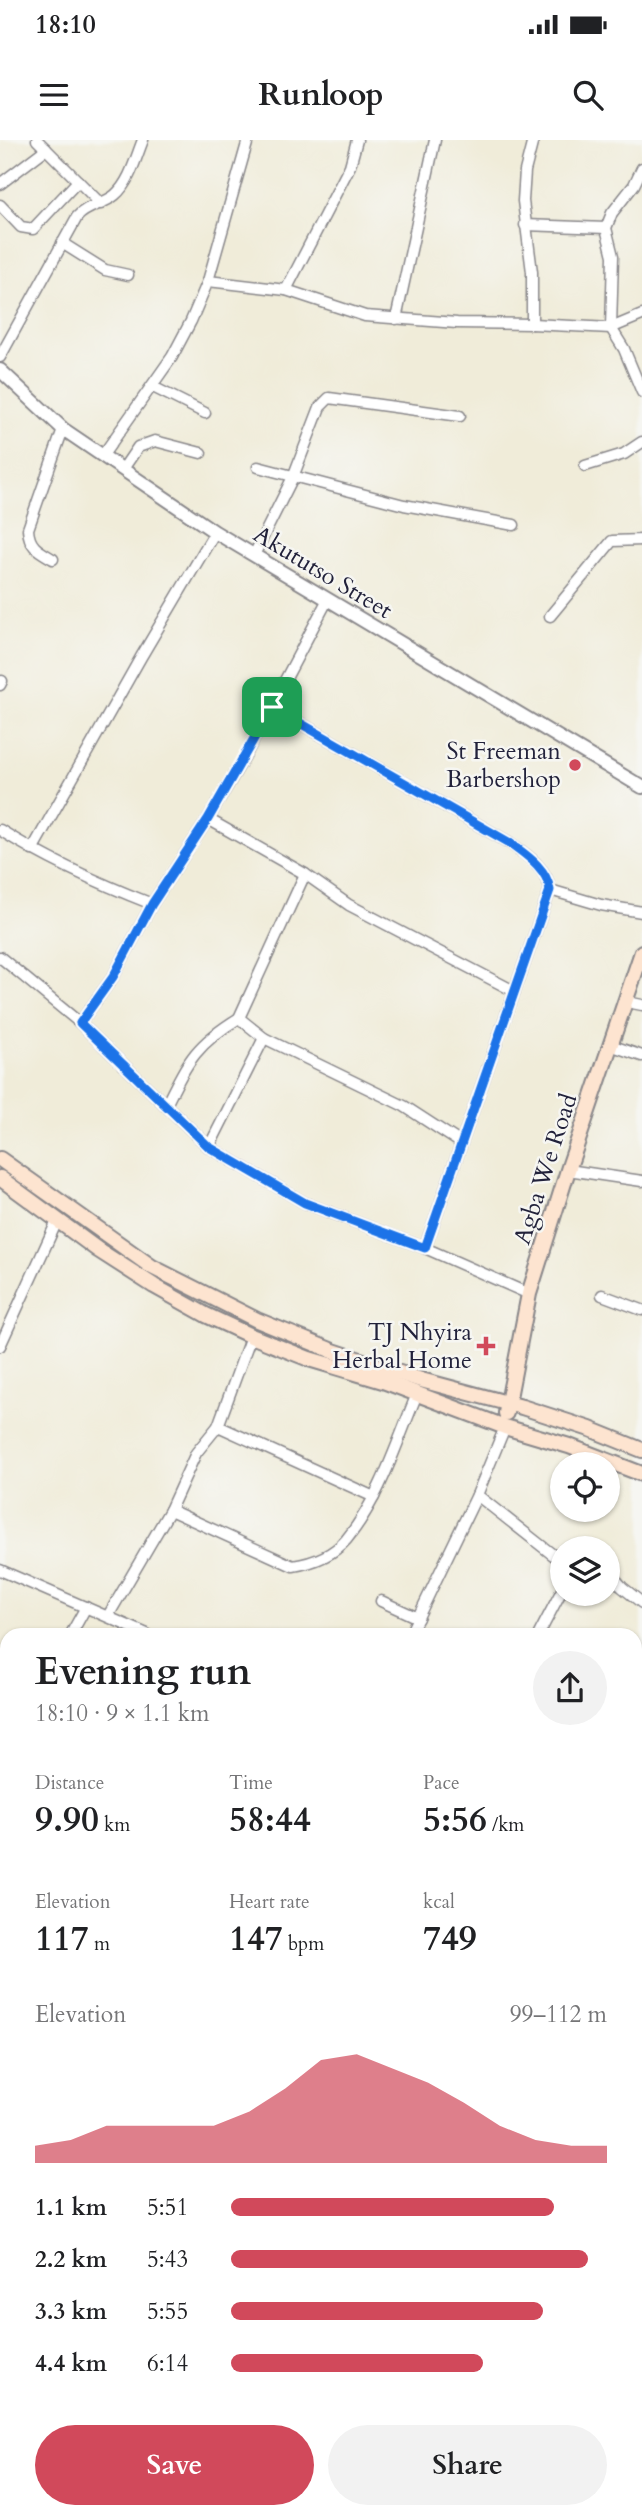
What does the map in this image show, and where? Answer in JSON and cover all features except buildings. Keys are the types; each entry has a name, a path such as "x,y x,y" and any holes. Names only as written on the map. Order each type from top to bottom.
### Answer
{"main road":[{"name":"Agba We Road","path":"505,1427 506,1405 529,1294 642,952"},
{"path":"0,1159 152,1268 257,1320 333,1351 579,1425 642,1450"},
{"path":"0,1178 98,1250 154,1286 251,1336 309,1359 418,1394 505,1427 569,1446 642,1474"}],"street":[{"path":"37,140 101,204"},
{"path":"0,357 82,210 101,204 116,194 124,184 144,140"},
{"path":"103,455 153,387 191,321 208,281 248,140"},
{"path":"286,290 350,166 357,140"},
{"path":"396,319 435,140"},
{"path":"533,140 525,171 523,201 533,272 533,324"},
{"path":"0,184 46,149"},
{"path":"642,168 634,185 612,213 606,228 613,256 611,328 624,349 642,392"},
{"path":"0,205 21,227 33,229 78,181"},
{"path":"525,225 606,228"},
{"path":"62,243 105,270 128,275"},
{"path":"208,281 286,290 365,316 396,319 611,328 642,316"},
{"name":"Akututso Street","path":"0,370 63,429 215,532 642,787"},
{"path":"153,387 205,413"},
{"path":"254,555 293,477 320,407 329,398 460,415"},
{"path":"53,559 34,548 29,540 28,529 63,429"},
{"path":"122,469 138,447 155,441 201,453"},
{"path":"585,466 625,454 642,442"},
{"path":"258,467 404,505 514,525"},
{"path":"32,850 215,532"},
{"path":"550,616 612,541 642,540"},
{"path":"80,1023 113,977 152,904 208,819 272,707 328,599"},
{"path":"272,707 510,843 531,858 544,873 550,890 425,1248"},
{"path":"208,819 305,874 349,905 514,991"},
{"path":"0,830 92,881 152,904"},
{"path":"166,1105 200,1045 239,1018 305,874"},
{"path":"550,890 601,905 642,912"},
{"path":"0,957 80,1023 209,1147 305,1203 425,1248 529,1294"},
{"path":"627,1002 642,1005"},
{"path":"239,1018 264,1038 404,1106 461,1143"},
{"path":"209,1147 264,1038"},
{"path":"610,1045 642,1056"},
{"path":"568,1170 642,1181"},
{"path":"0,1346 58,1219"},
{"path":"602,1295 642,1310"},
{"path":"108,1616 170,1510 196,1453 218,1426 251,1336"},
{"path":"170,1510 293,1566 310,1563 345,1542 374,1497 418,1394"},
{"path":"218,1426 374,1497"},
{"path":"413,1628 477,1495 505,1427"},
{"path":"477,1495 550,1553"},
{"path":"0,1570 134,1628"},
{"path":"620,1585 642,1603"},
{"path":"381,1601 418,1618"},
{"path":"542,1628 554,1606"},
{"path":"74,1628 86,1607"}],"place":[{"name":"St Freeman Barbershop","path":"575,765"},
{"name":"TJ Nhyira Herbal Home","path":"486,1346"}],"route":[{"path":"272,707 510,843 531,858 549,883 550,890 443,1189 425,1248 305,1203 209,1147 80,1023 113,977 152,904 208,819 272,707"}]}
